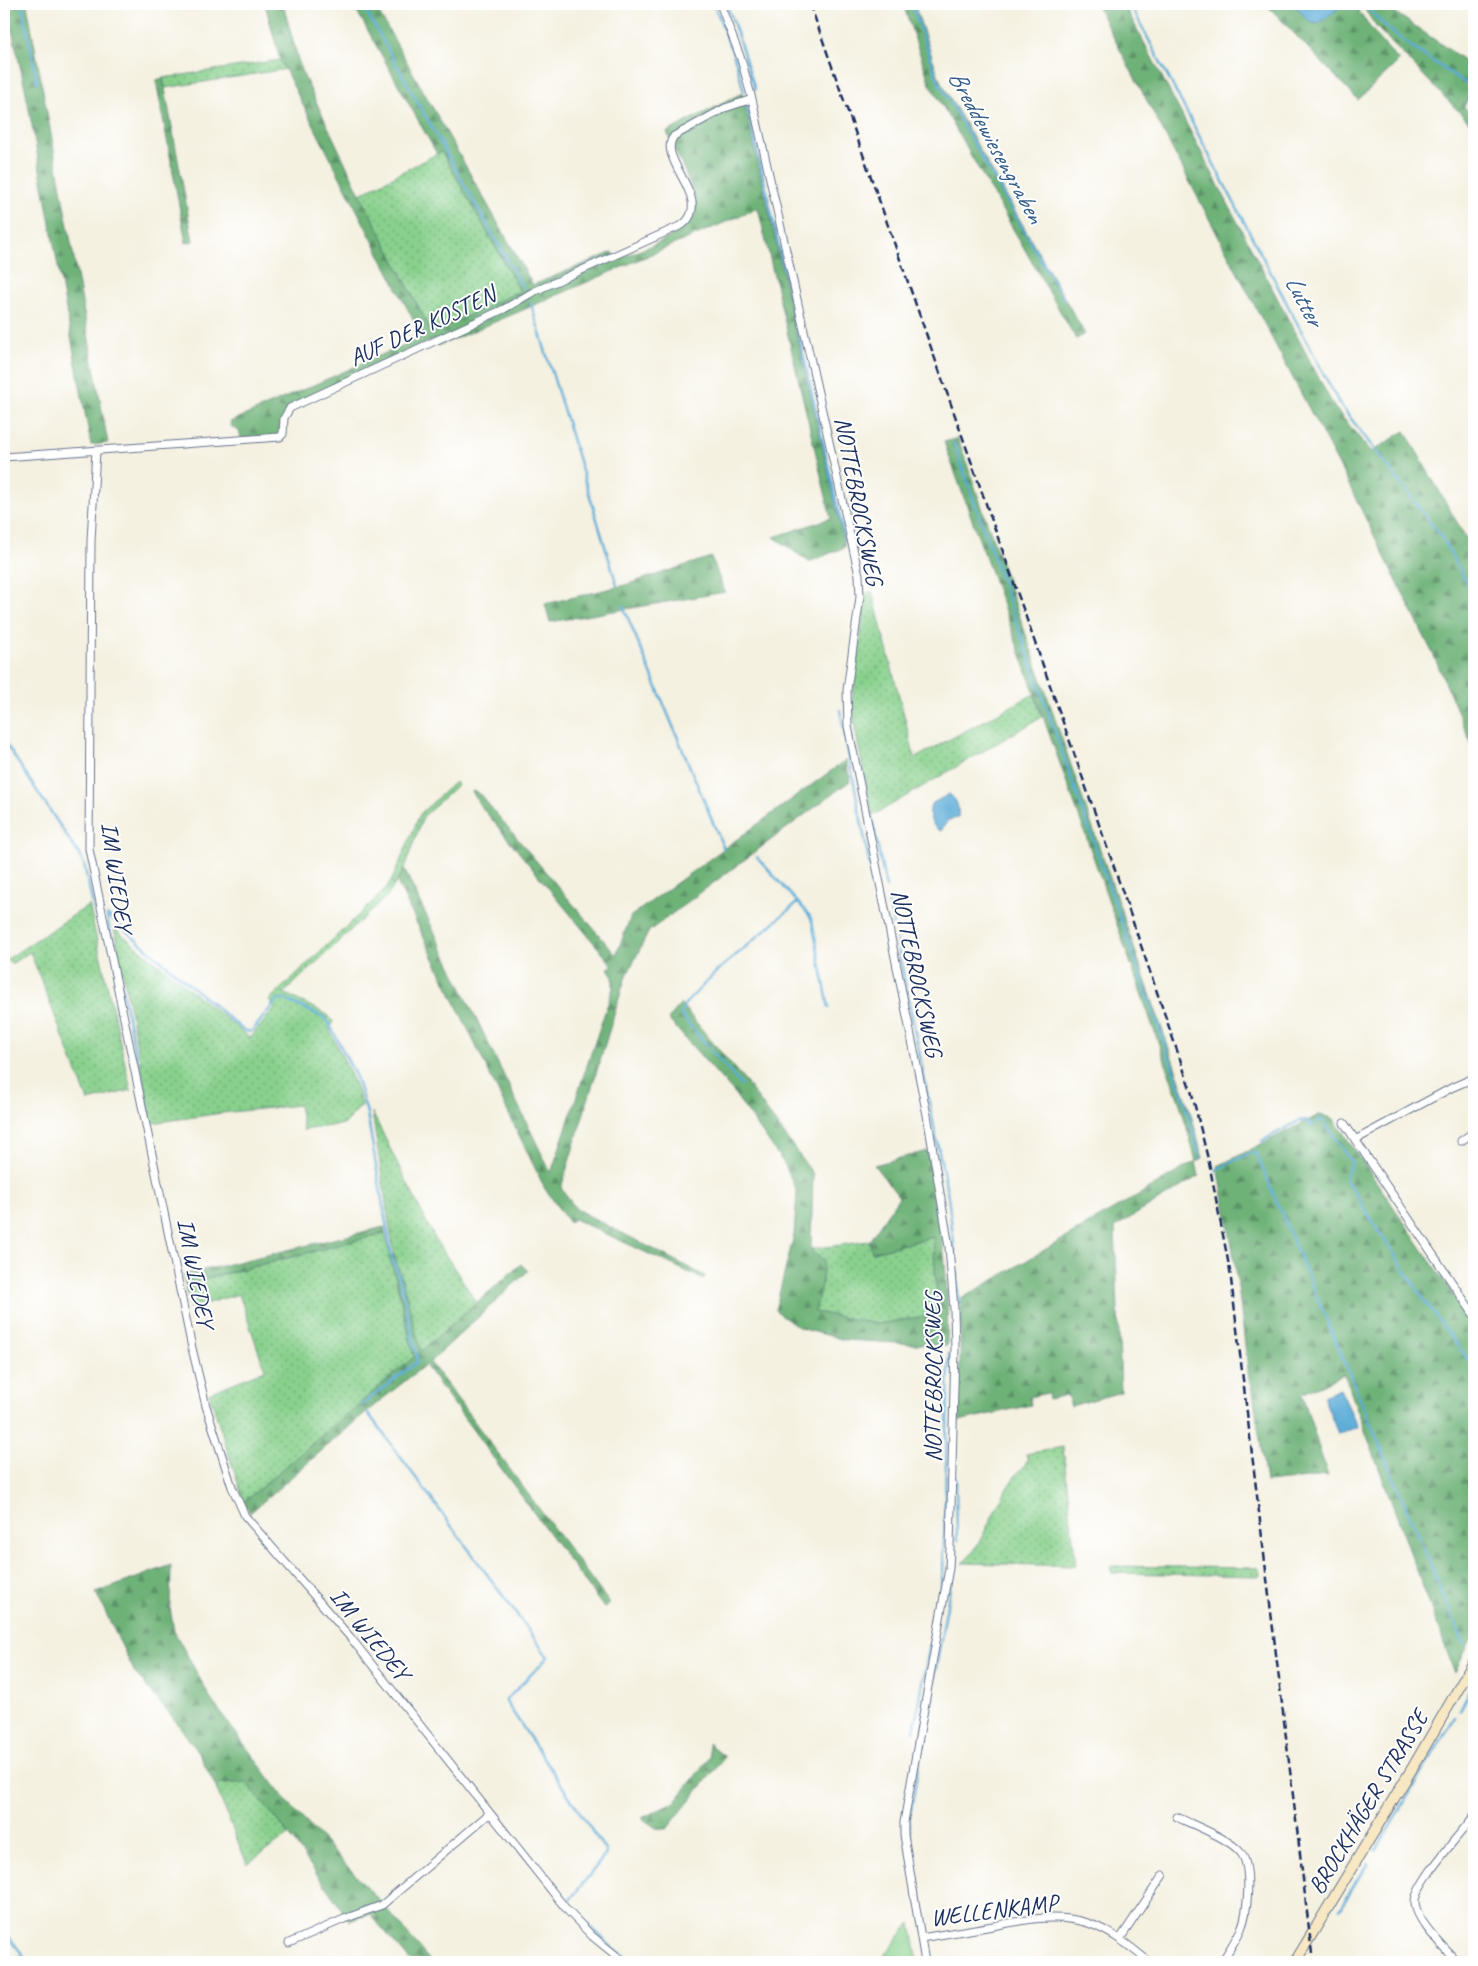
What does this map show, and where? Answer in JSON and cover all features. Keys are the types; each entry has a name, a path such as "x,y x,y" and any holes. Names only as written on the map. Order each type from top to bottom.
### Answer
{"main road":[{"name":"BROCKHÄGER STRASSE","path":"1295,1962 1414,1767 1474,1662"}],"street":[{"name":"NOTTEBROCKSWEG","path":"720,4 741,59 752,99 859,575 860,597 847,690 848,726 926,1115 941,1194 950,1256 954,1309 955,1366 949,1568 904,1822 904,1835 925,1962"},
{"name":"AUF DER KOSTEN","path":"4,457 280,438 283,434 284,418 290,408 504,309 533,292 673,231 682,225 690,217 693,206 691,196 669,146 671,140 674,136 725,108 752,99"},
{"name":"IM WIEDEY","path":"96,450 91,541 89,849 192,1348 206,1406 232,1487 245,1516 350,1637 568,1910 592,1936 624,1962"},
{"path":"1355,1140 1474,1078"},
{"path":"1344,1123 1474,1315"},
{"path":"1462,1141 1474,1132"},
{"path":"289,1943 344,1919 382,1906 490,1813"},
{"path":"1457,1962 1422,1920 1416,1909 1415,1900 1420,1885 1474,1816"},
{"path":"1177,1817 1234,1847 1245,1860 1247,1880 1244,1921 1222,1962"},
{"path":"1120,1939 1163,1875"},
{"name":"WELLENKAMP","path":"921,1938 1040,1918 1067,1918 1103,1929 1120,1939 1149,1962"}],"green space":[{"path":"6,4 27,4 108,443 91,445 25,88"},
{"path":"265,4 283,4 301,70 360,194 432,333 520,291 442,152 437,154 353,4 374,4 533,285 613,252 617,259 638,251 664,240 686,225 693,217 696,207 695,200 667,132 742,93 845,547 809,562 774,537 831,518 758,208 438,346 435,339 288,407 280,431 276,435 241,438 239,431 231,426 230,422 422,337 280,60"},
{"path":"903,4 914,4 940,80 1085,334 1076,339 930,84"},
{"path":"1096,4 1124,4 1334,407 1371,452 1405,431 1474,552 1474,750 1434,656 1345,477"},
{"path":"1266,4 1298,4 1296,5 1337,10 1340,4 1355,4 1370,27 1399,61 1358,100"},
{"path":"1361,4 1383,4 1474,67 1474,100 1469,97 1464,107 1474,116 1474,127 1377,28"},
{"path":"280,60 287,69 165,88 163,78"},
{"path":"163,78 193,241 186,243 156,80"},
{"path":"442,151 520,291 432,333 360,194"},
{"path":"958,438 1188,1104 1203,1158 1196,1162 1199,1176 1115,1227 1121,1392 1071,1406 1067,1395 1049,1399 1048,1393 1029,1397 1031,1405 959,1421 961,1299 1196,1161 1181,1107 944,442"},
{"path":"711,557 725,592 550,622 545,604 625,585"},
{"path":"872,591 915,758 1034,694 1042,717 872,816 852,703 866,593"},
{"path":"846,760 850,781 649,931 625,979 561,1188 576,1209 705,1276 703,1279 574,1219 569,1223 545,1189 397,882 404,869 551,1173 613,988 613,977 608,968 613,966 479,804 472,791 478,792 616,955 631,916"},
{"path":"455,782 457,785 423,817 404,869 389,894 284,993 326,1014 333,1021 330,1031 353,1079 362,1105 344,1124 303,1130 299,1105 152,1123 114,928 250,1038 275,1008 269,1001 273,996 385,890 393,878 420,814"},
{"path":"89,905 131,1090 88,1101 30,952 11,964 7,959"},
{"path":"681,1004 748,1085 813,1174 811,1248 813,1253 824,1260 815,1312 877,1324 938,1314 933,1237 872,1252 869,1241 899,1197 874,1165 927,1151 946,1272 947,1346 845,1340 800,1328 775,1310 794,1235 797,1192 785,1165 734,1093 668,1019"},
{"path":"372,1112 435,1239 477,1303 420,1352 402,1279 394,1255"},
{"path":"1319,1115 1333,1118 1474,1325 1474,1633 1455,1673 1344,1374 1302,1394 1328,1476 1266,1482 1252,1385 1249,1379 1236,1270 1218,1166"},
{"path":"384,1227 385,1233 185,1284 183,1275"},
{"path":"385,1233 414,1357 244,1502 209,1393 265,1370 239,1294 190,1308 185,1284"},
{"path":"933,1237 938,1315 877,1324 814,1312 822,1280 811,1249 869,1241 873,1252"},
{"path":"394,1255 421,1351 521,1264 528,1271 430,1362 610,1604 604,1608 425,1365 365,1413 250,1513 244,1502 414,1357 397,1281 389,1257"},
{"path":"1063,1447 1076,1566 962,1563 975,1549 1005,1492 1019,1470 1028,1461 1026,1454"},
{"path":"171,1565 170,1608 174,1631 212,1701 288,1803 381,1902 431,1962 411,1962 370,1914 350,1921 289,1835 246,1782 215,1785 200,1756 178,1724 135,1673 96,1593"},
{"path":"1110,1566 1259,1568 1260,1576 1112,1573"},
{"path":"708,1743 725,1757 667,1829 656,1828 642,1818 675,1802 710,1757"},
{"path":"246,1781 289,1835 247,1864 215,1785"},
{"path":"911,1923 918,1962 879,1962"}],"water":[{"path":"1298,4 1340,4 1337,10 1318,24 1310,22 1297,8"},
{"path":"949,794 957,804 958,818 948,820 941,831 932,823 930,808 931,804"},
{"path":"1340,1389 1358,1427 1338,1434 1323,1396"}],"waterway":[{"path":"22,4 37,82"},
{"path":"362,4 523,288"},
{"path":"714,4 736,62 744,92"},
{"path":"726,4 755,89"},
{"name":"Breddewiesengraben","path":"912,4 938,81 1064,300"},
{"name":"Lutter","path":"1130,4 1339,403 1441,536 1474,596"},
{"path":"1365,4 1376,17 1402,40 1474,89"},
{"path":"747,105 845,540"},
{"path":"531,304 617,585"},
{"path":"954,444 1185,1103 1200,1158"},
{"path":"623,606 724,849"},
{"path":"840,710 870,867"},
{"path":"4,741 84,864 94,910"},
{"path":"872,818 886,887"},
{"path":"757,857 809,915 812,921 829,1008"},
{"path":"888,900 893,925"},
{"path":"741,1085 681,1015 684,1005 715,973 798,902"},
{"path":"107,915 242,1029 249,1032 253,1030 276,1001 284,999 323,1017 329,1023 356,1077 367,1113 392,1258 400,1280 418,1361 362,1405"},
{"path":"107,917 155,1148"},
{"path":"896,938 948,1196 959,1303"},
{"path":"1317,1122 1322,1119 1352,1163 1345,1178 1422,1297 1474,1368"},
{"path":"1262,1141 1299,1121 1306,1120 1311,1125 1314,1125"},
{"path":"1216,1170 1250,1153 1256,1153 1464,1644"},
{"path":"914,1731 943,1572 949,1354"},
{"path":"368,1413 548,1657 506,1702 605,1850 606,1854 569,1901"},
{"path":"956,1478 957,1541"},
{"path":"925,1731 956,1554"},
{"path":"1460,1710 1474,1682"},
{"path":"1376,1850 1455,1717"},
{"path":"917,1879 909,1822 922,1746"},
{"path":"1340,1909 1368,1863"},
{"path":"918,1885 925,1929"},
{"path":"574,1911 614,1949 634,1962"},
{"path":"4,1930 28,1962"}],"railway":[{"path":"810,4 1192,1094 1209,1163 1230,1271 1313,1962"}]}
